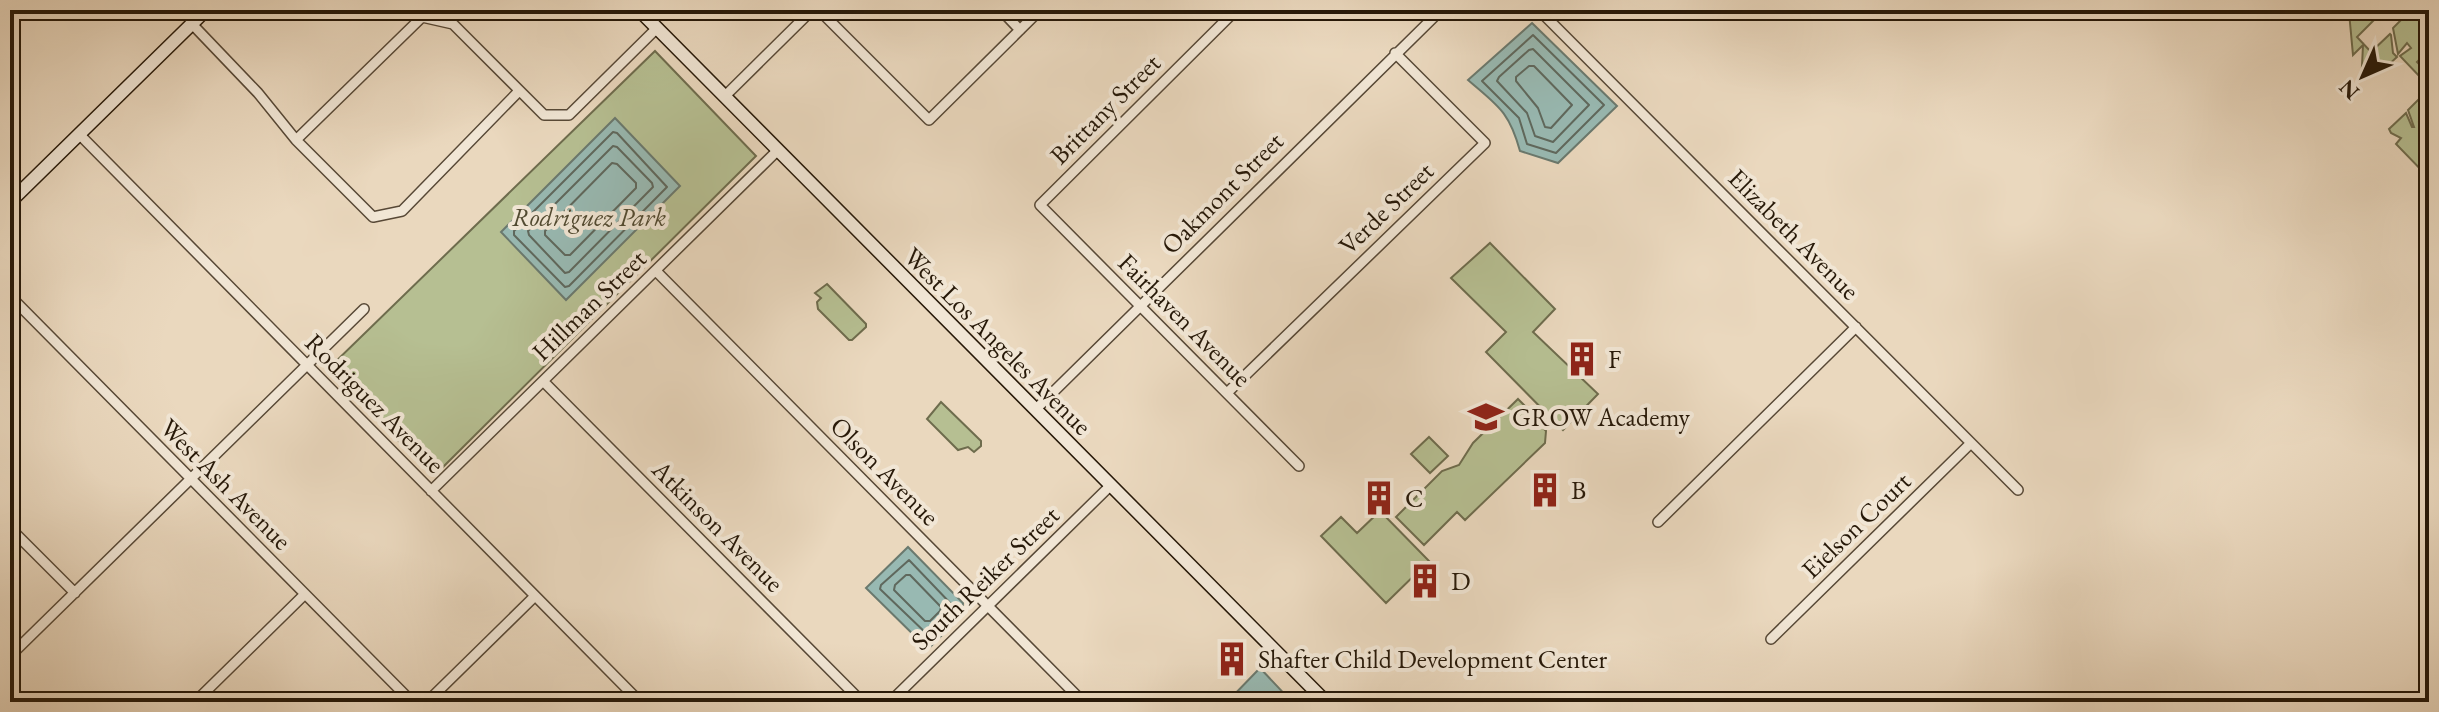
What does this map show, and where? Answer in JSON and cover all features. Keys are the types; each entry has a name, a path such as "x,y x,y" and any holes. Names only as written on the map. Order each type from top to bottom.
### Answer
{"street":[{"path":"10,202 206,10"},
{"name":"West Los Angeles Avenue","path":"639,10 1326,702"},
{"path":"725,96 812,10"},
{"path":"819,10 929,120 1040,10"},
{"path":"1001,10 1020,30"},
{"name":"Brittany Street","path":"1040,205 1236,10"},
{"name":"Oakmont Street","path":"1036,409 1441,10"},
{"name":"Elizabeth Avenue","path":"1539,10 2018,490"},
{"path":"296,140 422,17 453,24 544,115 569,115 657,28"},
{"path":"192,24 258,93 296,140 373,217 402,211 519,91"},
{"name":"Verde Street","path":"1227,393 1485,143 1395,53"},
{"name":"Rodriguez Avenue","path":"80,135 640,702"},
{"name":"Hillman Street","path":"431,491 778,150"},
{"name":"Fairhaven Avenue","path":"1040,205 1299,466"},
{"name":"Olson Avenue","path":"656,271 1083,702"},
{"name":"West Ash Avenue","path":"10,296 412,702"},
{"path":"10,656 364,309"},
{"path":"1658,522 1856,327"},
{"name":"Atkinson Avenue","path":"543,381 862,702"},
{"name":"Eielson Court","path":"1771,639 1971,443"},
{"name":"South Reiker Street","path":"890,702 1111,485"},
{"path":"10,528 75,593"},
{"path":"195,702 305,594"},
{"path":"427,702 535,596"}],"green space":[{"path":"2351,10 2384,10 2357,37 2371,52 2391,35 2393,53 2397,57 2384,69 2371,59 2362,66 2363,45 2353,55"},
{"path":"2411,10 2429,10 2429,50 2417,62 2429,74 2429,79 2422,79 2400,56 2411,48 2407,43 2398,54 2393,28"},
{"name":"Rodriguez Park","path":"655,51 756,156 440,470 429,472 328,369"},
{"path":"2423,95 2429,96 2429,117 2425,123 2421,119 2419,122 2425,129 2422,132 2429,139 2427,176 2396,144 2401,138 2389,129 2406,113 2414,127 2408,110"},
{"path":"1490,243 1555,309 1533,332 1598,394 1563,430 1486,352 1506,332 1451,278"},
{"path":"827,284 866,324 852,340 818,309 817,302 821,298 815,293"},
{"path":"1518,399 1543,424 1545,443 1465,520 1457,512 1424,545 1396,517 1442,471 1459,465 1473,443"},
{"path":"941,402 981,441 981,446 974,452 968,447 958,450 927,419"},
{"path":"1429,437 1448,456 1430,473 1411,454"},
{"path":"1380,511 1429,561 1386,603 1321,536 1341,517 1357,533"}],"water":[{"path":"1532,23 1617,106 1558,163 1520,151 1507,118 1468,80"},
{"path":"615,118 680,186 566,300 501,232"},
{"path":"908,547 963,603 962,615 928,649 866,588"},
{"path":"1260,668 1292,702 1227,702"}],"place":[{"name":"F","path":"1582,359"},
{"name":"GROW Academy","path":"1486,417"},
{"name":"B","path":"1545,490"},
{"name":"C","path":"1379,498"},
{"name":"D","path":"1425,581"},
{"name":"Shafter Child Development Center","path":"1232,659"}]}
